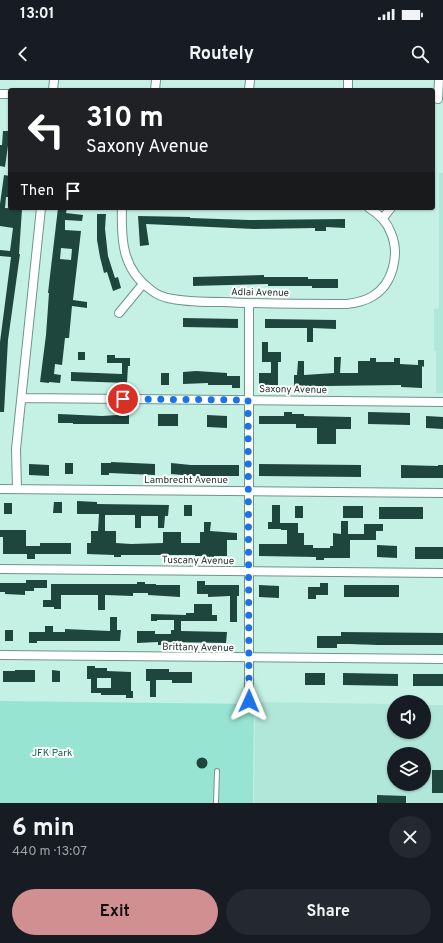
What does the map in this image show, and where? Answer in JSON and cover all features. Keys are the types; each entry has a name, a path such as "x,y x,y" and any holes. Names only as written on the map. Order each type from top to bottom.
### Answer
{"street":[{"path":"438,99 439,80"},
{"path":"17,489 16,449 41,210"},
{"name":"Adlai Avenue","path":"122,210 123,247 130,266 143,284 152,291 161,296 172,299 249,304 347,304 363,301 374,296 387,282 392,271 395,258 394,244 391,233 383,218"},
{"path":"372,210 383,218 389,210"},
{"path":"119,313 143,284"},
{"path":"249,304 249,701"},
{"name":"Saxony Avenue","path":"22,398 443,402"},
{"name":"Lambrecht Avenue","path":"0,489 443,493"},
{"name":"Tuscany Avenue","path":"0,569 443,573"},
{"name":"Brittany Avenue","path":"0,655 443,659"}],"lane":[{"path":"216,803 217,771"}],"shaded area":[{"path":"439,173 443,173 443,393 436,393 436,351 434,351 434,309 439,308"},
{"path":"255,702 387,704 387,739 431,739 431,705 443,705 443,803 254,803"}],"green space":[{"name":"JFK Park","path":"0,701 254,704 253,803 0,803"}],"building":[{"path":"3,131 8,131 5,167 0,166 0,145 2,145"},
{"path":"4,175 8,176 8,197 6,197 5,208 8,208 8,210 22,210 20,254 8,340 4,412 0,412 0,342 11,257 0,256 0,250 10,251 13,228 0,226 0,204"},
{"path":"58,210 67,210 66,213 83,215 82,221 65,220 65,230 81,231 73,300 87,302 87,308 72,306 69,338 65,338 62,365 55,364 54,374 61,375 60,383 40,382 46,335","holes":["61,248 72,249 71,260 60,259"]},
{"path":"97,214 106,214 105,229 108,256 115,278 118,277 121,288 113,291 107,272 104,273 100,257 97,240"},
{"path":"138,216 249,220 345,219 345,228 326,227 326,231 315,231 315,228 254,229 146,224 149,245 140,246"},
{"path":"264,275 264,277 338,279 338,288 312,288 312,286 268,286 268,284 193,286 193,277"},
{"path":"183,318 238,319 238,328 183,327"},
{"path":"265,319 336,320 336,329 313,328 313,342 307,342 307,328 265,328"},
{"path":"262,342 268,342 268,352 281,352 281,362 278,362 278,386 259,385 259,373 271,373 271,362 262,362"},
{"path":"78,352 85,352 85,360 78,360"},
{"path":"107,355 115,355 115,358 130,358 127,383 71,381 71,372 122,374 122,363 107,363"},
{"path":"334,357 341,357 340,373 358,373 358,361 370,361 370,358 376,358 376,362 394,362 394,358 400,358 400,364 418,365 418,360 424,360 424,367 422,366 422,388 401,387 401,385 325,386 325,388 294,387 294,375 297,375 298,361 304,361 304,375 334,373"},
{"path":"196,371 227,373 227,376 240,376 240,388 232,388 232,385 208,385 208,383 183,384 183,372"},
{"path":"161,373 169,373 169,385 161,385"},
{"path":"118,412 124,412 124,415 129,415 129,424 58,423 58,414 102,416 118,415"},
{"path":"284,412 304,414 304,416 351,417 351,429 336,429 336,444 317,444 317,428 296,428 296,424 259,424 259,416 284,416"},
{"path":"368,412 410,413 410,425 368,424"},
{"path":"158,414 178,414 178,426 158,426"},
{"path":"207,415 227,416 227,428 207,427"},
{"path":"426,416 443,417 443,429 426,428"},
{"path":"65,463 73,463 73,474 65,474"},
{"path":"101,463 155,464 155,475 109,473 109,475 101,475"},
{"path":"171,463 191,465 239,465 239,476 194,476 171,474"},
{"path":"29,464 49,465 49,476 29,475"},
{"path":"259,464 361,465 361,477 259,476"},
{"path":"401,465 443,465 443,478 401,478"},
{"path":"77,501 97,502 97,504 169,505 168,516 165,516 164,528 158,528 158,516 141,516 141,528 135,528 135,515 105,515 105,531 116,531 116,543 163,543 163,532 181,532 181,543 200,543 200,532 204,532 204,522 211,522 210,531 237,533 237,540 227,540 227,556 214,556 214,559 206,559 206,556 195,555 121,555 121,557 114,557 114,555 87,554 87,543 91,543 91,531 98,531 99,514 77,514"},
{"path":"54,502 62,502 62,513 53,513"},
{"path":"4,503 12,503 12,514 4,514"},
{"path":"184,505 192,505 192,516 184,516"},
{"path":"272,505 280,505 280,523 298,523 298,533 304,533 304,545 313,545 313,548 330,548 330,546 333,546 333,533 341,534 341,521 348,521 348,534 364,534 364,524 383,524 383,531 376,531 376,540 350,540 350,558 324,558 324,560 316,560 316,557 259,556 259,544 287,544 287,530 268,529 268,522 272,522"},
{"path":"295,506 303,506 303,518 295,518"},
{"path":"343,506 363,506 363,518 343,518"},
{"path":"379,507 423,507 423,519 379,519"},
{"path":"0,530 26,530 26,546 40,546 40,543 71,543 71,554 35,554 35,559 27,559 27,554 3,554 3,537 0,537"},
{"path":"377,545 397,546 397,558 377,557"},
{"path":"415,547 443,547 443,559 415,559"},
{"path":"26,580 47,580 47,588 34,588 34,591 25,591 25,595 5,594 5,592 0,592 0,583 26,583"},
{"path":"197,581 205,581 205,585 239,585 239,596 237,596 237,622 230,622 230,596 208,597 208,594 197,594"},
{"path":"137,582 145,582 145,584 156,585 180,585 180,597 148,595 148,593 133,593 133,596 105,595 105,610 98,610 98,595 61,595 61,609 54,609 54,607 43,607 43,600 51,600 51,584 137,584"},
{"path":"320,583 328,583 328,595 316,595 316,599 308,599 308,587 320,587"},
{"path":"259,585 279,586 279,598 259,597"},
{"path":"344,585 399,585 399,597 344,597"},
{"path":"194,604 212,604 212,615 217,615 217,621 181,621 181,631 227,632 226,643 166,642 166,645 158,645 158,642 137,643 137,631 155,631 155,634 171,634 171,630 174,630 174,620 151,621 151,614 186,615 186,613 194,613"},
{"path":"110,617 117,617 117,630 121,630 120,641 37,641 37,643 29,643 29,632 45,632 45,626 53,626 53,632 65,632 65,629 110,631"},
{"path":"5,630 13,630 13,641 5,641"},
{"path":"341,632 443,633 443,645 337,644 337,648 317,648 317,636 341,636"},
{"path":"87,666 107,668 107,671 131,672 131,691 133,691 133,698 126,698 126,695 101,695 101,693 91,693 91,679 87,679","holes":["97,678 111,678 111,688 97,688"]},
{"path":"146,669 169,669 169,672 192,672 192,683 172,683 172,680 156,680 156,697 150,697 150,681 146,681"},
{"path":"35,670 35,682 3,682 3,671"},
{"path":"52,670 60,671 60,682 52,682"},
{"path":"305,673 325,673 325,685 305,685"},
{"path":"343,673 398,674 398,686 343,685"},
{"path":"413,674 443,674 443,686 413,686"},
{"path":"202,757 206,759 208,763 206,767 202,769 198,767 196,763 198,759"},
{"path":"432,770 443,770 443,793 432,793"},
{"path":"377,795 406,796 406,803 377,803"}],"route":[{"path":"123,399 248,400 249,701"}]}
